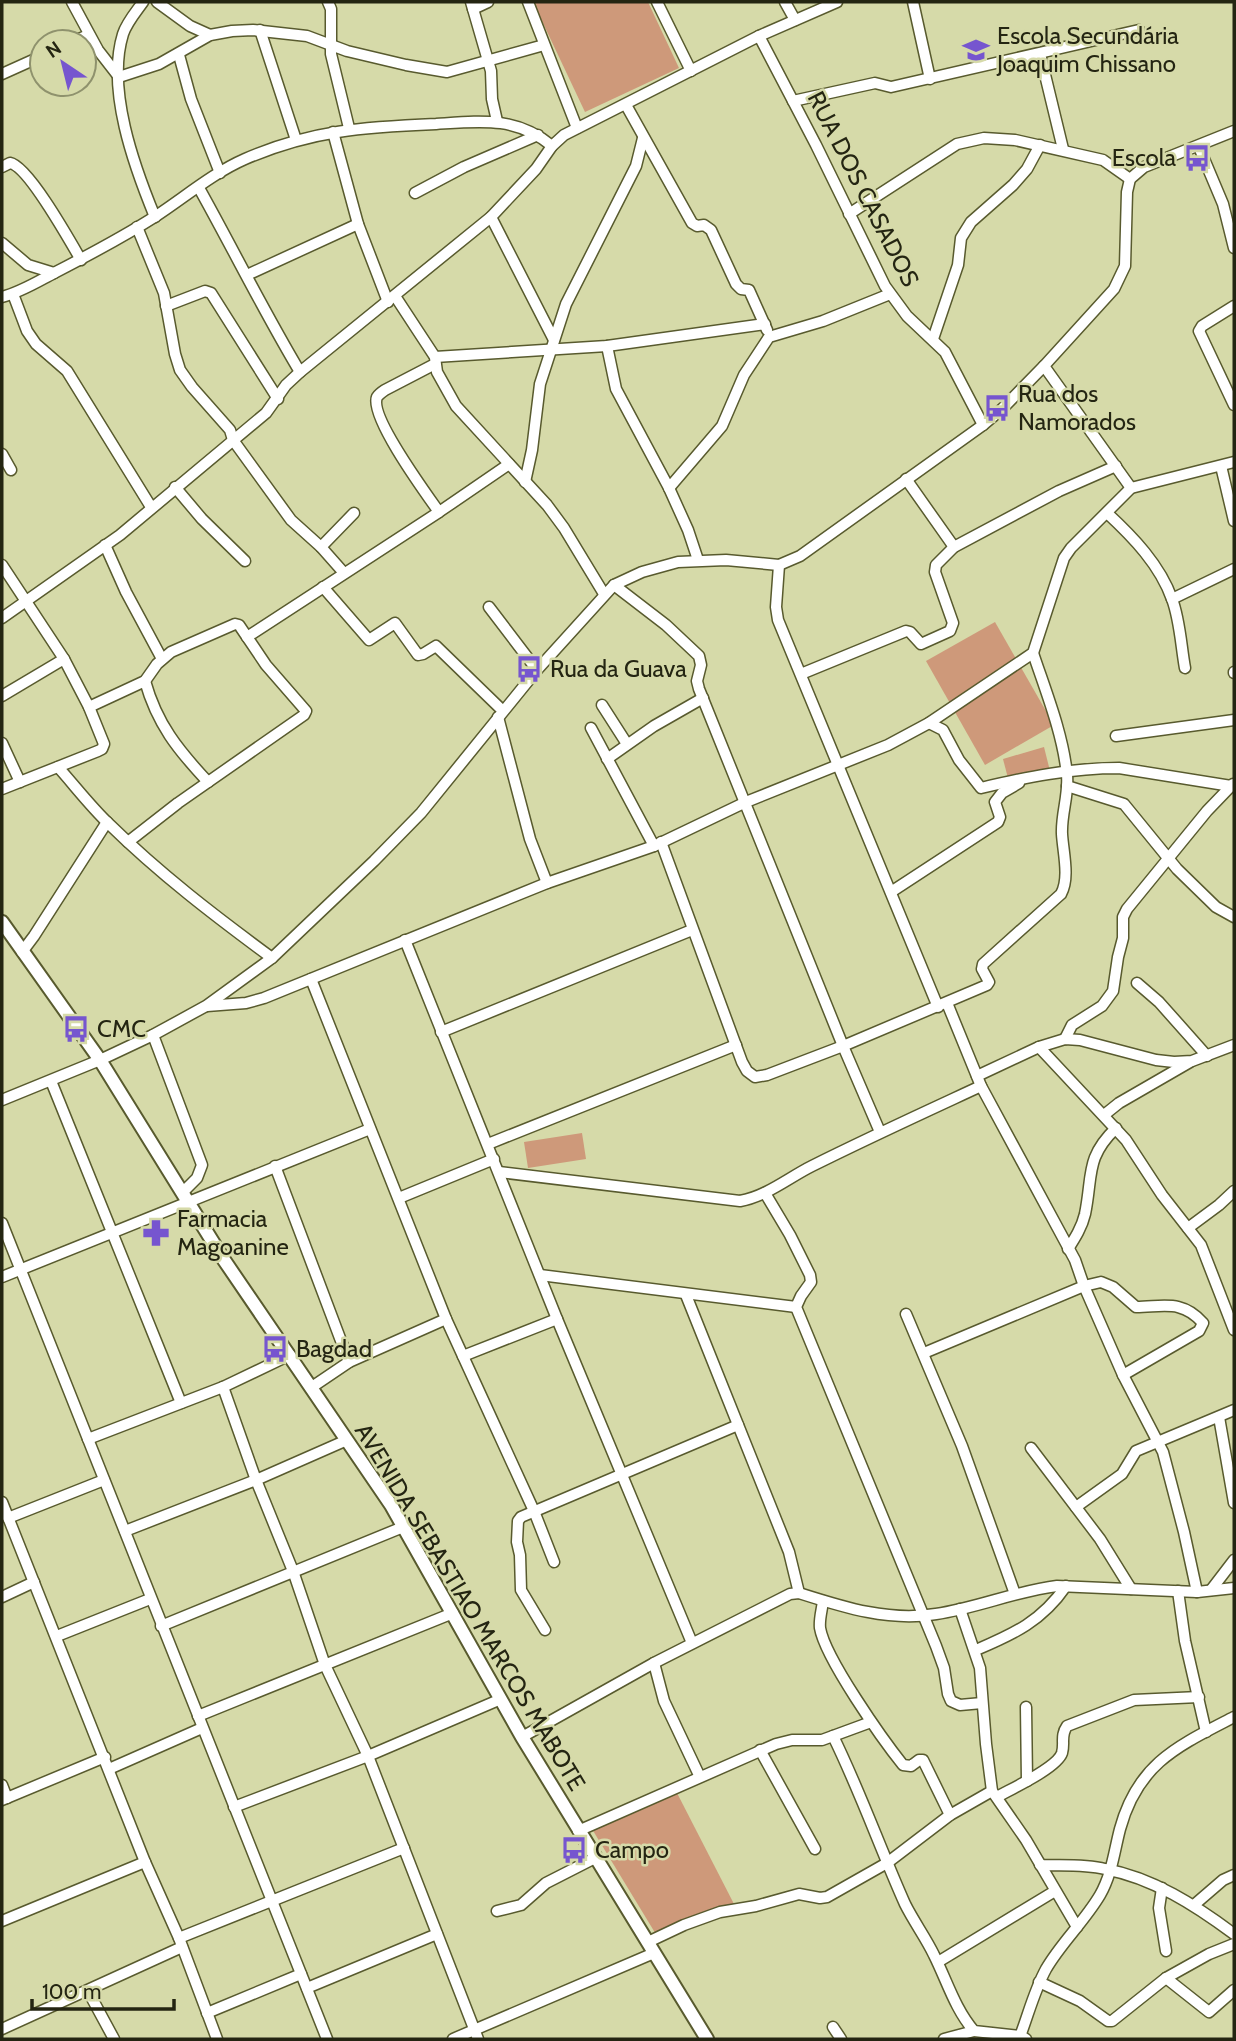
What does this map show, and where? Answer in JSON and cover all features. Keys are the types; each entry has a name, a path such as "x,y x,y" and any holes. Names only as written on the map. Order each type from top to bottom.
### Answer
{"main road":[{"name":"AVENIDA SEBASTIAO MARCOS MABOTE","path":"2,922 100,1060 224,1261 312,1387 403,1527 522,1737 706,2039"}],"street":[{"path":"72,2 85,28"},
{"path":"143,2 123,33 119,77 128,140 139,178 155,217"},
{"path":"157,2 190,26 209,35"},
{"path":"328,2 331,9 330,43 335,75 349,128"},
{"path":"488,2 472,5 491,71 492,99 497,121"},
{"path":"528,2 577,128"},
{"path":"657,2 691,71"},
{"path":"785,2 794,20"},
{"path":"2,618 106,545 266,413 286,385 300,372 491,217 536,170 551,146 564,135 759,36 837,2"},
{"path":"913,2 930,79"},
{"path":"119,77 179,55 209,35 232,31 260,30 307,36 357,53 440,71 464,69 544,45"},
{"path":"260,30 296,140"},
{"path":"793,101 875,83 891,87 930,79 1139,30"},
{"name":"RUA DOS CASADOS","path":"759,36 890,295 907,316 945,352 983,425"},
{"path":"98,48 119,77"},
{"path":"1040,54 1063,149"},
{"path":"179,55 191,99 220,173"},
{"path":"2,75 28,63"},
{"path":"626,105 692,223 697,226 704,225 711,230 736,284 741,289 749,290 769,337"},
{"path":"2,297 38,283 81,260 244,160 296,140 349,128 497,121 538,135 551,146"},
{"path":"2,1100 153,1035 206,1006 272,958 398,837 457,770 537,670 614,585 659,566 698,560 779,565 800,556 983,425 1002,410 1114,289 1125,266 1127,192 1130,179 1144,167 1234,131"},
{"path":"333,132 358,224 392,299 435,361 456,406 547,506 564,528 604,594"},
{"path":"415,193 464,167 538,135"},
{"path":"525,482 540,384 566,304 636,166 643,138"},
{"path":"849,214 957,144 984,138 1015,140 1103,159 1130,179"},
{"path":"933,339 958,265 961,238 971,222 1027,169 1040,145"},
{"path":"1199,147 1223,204 1234,248"},
{"path":"2,167 10,163 20,167 54,215 81,260"},
{"path":"199,188 300,372"},
{"path":"491,217 553,344"},
{"path":"247,275 358,224"},
{"path":"137,227 151,259 166,306 180,370 230,430 233,440 291,520 321,547 344,573"},
{"path":"2,243 29,265 54,273"},
{"path":"166,306 205,291 211,293 278,398"},
{"path":"13,294 27,331 36,344 67,371 151,507"},
{"path":"669,488 722,426 744,376 769,337 822,321 890,295"},
{"path":"1234,306 1202,326 1199,331 1234,405"},
{"path":"439,512 401,458 376,402 379,394 435,361 553,344 607,346 765,324"},
{"path":"607,346 616,389 669,488 698,560"},
{"path":"1044,366 1131,488"},
{"path":"2,454 11,470"},
{"path":"592,728 657,844 747,1071 755,1077 767,1075 943,1005 987,985 989,982 982,969 983,964 1063,890 1062,829 1068,786 1067,771 1033,653 1064,558 1131,488 1234,462"},
{"path":"247,637 509,464"},
{"path":"802,674 906,631 921,644 950,631 953,623 935,572 936,565 954,547 1059,491 1116,466"},
{"path":"1221,466 1234,521"},
{"path":"906,479 954,547"},
{"path":"175,487 202,519 245,561"},
{"path":"321,547 354,513"},
{"path":"1107,513 1143,550 1158,571 1172,599 1185,668"},
{"path":"106,545 126,592 162,659"},
{"path":"2,565 64,659 104,744 102,749 2,789"},
{"path":"779,565 776,607 778,621 891,892 943,1005 979,1081 1079,1270 1123,1376 1158,1442 1184,1532 1196,1592"},
{"path":"1172,599 1234,569"},
{"path":"614,585 657,618 699,656 701,665 697,681 703,698 880,1132"},
{"path":"323,587 369,640 395,623 418,654 436,646 500,714 530,839 547,883"},
{"path":"489,607 537,670"},
{"path":"89,708 145,681 162,659 235,624 239,625 266,665 306,711 128,842"},
{"path":"206,1006 246,1003 547,883 657,844 746,802 888,745 929,723 1033,653"},
{"path":"2,696 64,659"},
{"path":"145,681 150,697 172,740 208,782"},
{"path":"607,759 703,698"},
{"path":"602,705 627,744"},
{"path":"1116,736 1234,720"},
{"path":"929,723 943,730 960,760 981,788 1032,775 1119,768 1233,784"},
{"path":"2,743 20,782"},
{"path":"58,767 107,822 172,882 272,958"},
{"path":"891,892 998,822 1000,817 995,802 997,797 1032,775"},
{"path":"1065,1038 1072,1026 1110,999 1124,938 1123,917 1127,909 1233,784"},
{"path":"1068,786 1124,804 1168,859 1216,906 1234,917"},
{"path":"22,952 107,822"},
{"path":"441,1032 692,930"},
{"path":"405,940 556,1319 692,1643"},
{"path":"311,979 446,1319 534,1511 554,1562"},
{"path":"1137,983 1159,1002 1207,1056"},
{"path":"153,1035 202,1165 185,1198"},
{"path":"499,1172 740,1201 765,1193 1039,1047 1065,1038 1156,1060 1192,1061"},
{"path":"488,1144 736,1045"},
{"path":"1104,1115 1119,1103 1192,1061 1234,1045"},
{"path":"1039,1047 1116,1128 1201,1245 1232,1312 1234,1330"},
{"path":"51,1081 181,1403"},
{"path":"1068,1249 1084,1216 1094,1157 1101,1142 1116,1128"},
{"path":"2,1277 113,1232 185,1198 370,1129"},
{"path":"399,1198 494,1159"},
{"path":"275,1166 349,1362"},
{"path":"1188,1228 1234,1191"},
{"path":"765,1193 810,1275 811,1282 796,1307 944,1668 948,1694 951,1701 960,1705 982,1703"},
{"path":"2,1223 327,2039"},
{"path":"540,1275 796,1307"},
{"path":"924,1353 1084,1286 1101,1282 1112,1287 1136,1307 1177,1306 1195,1315 1203,1323 1199,1331 1123,1376"},
{"path":"687,1295 789,1552 799,1593"},
{"path":"906,1314 962,1446 1014,1594"},
{"path":"312,1387 349,1362 446,1319"},
{"path":"463,1356 556,1319"},
{"path":"88,1439 223,1387 290,1355"},
{"path":"223,1387 256,1480 293,1571 325,1665 368,1756 477,2035"},
{"path":"1076,1507 1122,1474 1136,1451 1234,1410"},
{"path":"1219,1417 1234,1503"},
{"path":"545,1630 524,1597 520,1583 518,1521 534,1511 738,1425"},
{"path":"125,1531 256,1480 347,1440"},
{"path":"1031,1448 1114,1559 1130,1589"},
{"path":"8,1518 104,1479"},
{"path":"2,1502 217,2039"},
{"path":"161,1626 403,1527"},
{"path":"1212,1590 1234,1560"},
{"path":"2,1597 34,1582"},
{"path":"976,1650 1005,1638 1038,1618 1055,1603 1066,1586"},
{"path":"522,1737 692,1643 783,1597 799,1593 858,1611 892,1616 923,1616 1037,1589 1066,1586 1196,1592 1234,1588"},
{"path":"1178,1591 1183,1629 1206,1732"},
{"path":"57,1636 150,1599"},
{"path":"822,1601 822,1634 871,1722 903,1765 911,1766 923,1760 950,1815"},
{"path":"961,1609 981,1668 982,1703 994,1794 1077,1927"},
{"path":"198,1716 453,1613"},
{"path":"654,1663 668,1711 699,1776"},
{"path":"453,2039 477,2035 651,1948 684,1925 720,1912 756,1906 799,1894 827,1897 887,1863 950,1815 1039,1774 1062,1755 1062,1734 1066,1726 1134,1700 1199,1697"},
{"path":"234,1807 368,1756 501,1699"},
{"path":"1026,1707 1027,1781"},
{"path":"944,2039 974,2031 1022,2038 1039,1982 1098,1898 1112,1870 1121,1827 1142,1778 1164,1757 1234,1717"},
{"path":"578,1831 760,1750 792,1740 822,1740 871,1722"},
{"path":"109,1769 202,1728"},
{"path":"833,1736 907,1908 938,1962 949,1991 974,2031"},
{"path":"760,1750 815,1849"},
{"path":"2,1785 4,1799 105,1757"},
{"path":"2,2029 88,1991 180,1942 271,1899 404,1848"},
{"path":"497,1911 521,1905 546,1884 595,1858"},
{"path":"2,1921 145,1862"},
{"path":"1040,1865 1112,1870 1162,1888 1194,1905 1234,1934"},
{"path":"1194,1905 1217,1885 1234,1875"},
{"path":"1162,1888 1159,1908 1166,1951"},
{"path":"938,1962 1055,1891"},
{"path":"307,1989 437,1934"},
{"path":"1039,1982 1080,2001 1108,2021 1112,2021 1166,1978 1209,1954 1234,1944"},
{"path":"207,2013 301,1974"},
{"path":"1166,1978 1209,2012 1234,1990"},
{"path":"88,1991 114,2039"},
{"path":"833,2027 841,2039"}],"shaded area":[{"path":"533,2 648,2 679,68 585,112"},
{"path":"995,622 1054,725 985,765 926,661"},
{"path":"1044,747 1050,771 1009,782 1003,759"},
{"path":"582,1133 586,1159 528,1168 524,1142"},
{"path":"677,1793 734,1904 657,1936 592,1829"}],"place":[{"name":"Escola Secundária Joaquim Chissano","path":"976,50"},
{"name":"Escola","path":"1197,158"},
{"name":"Rua dos Namorados","path":"997,408"},
{"name":"Rua da Guava","path":"529,669"},
{"name":"CMC","path":"76,1029"},
{"name":"Farmacia Magoanine","path":"156,1233"},
{"name":"Bagdad","path":"275,1349"},
{"name":"Campo","path":"574,1850"}]}
